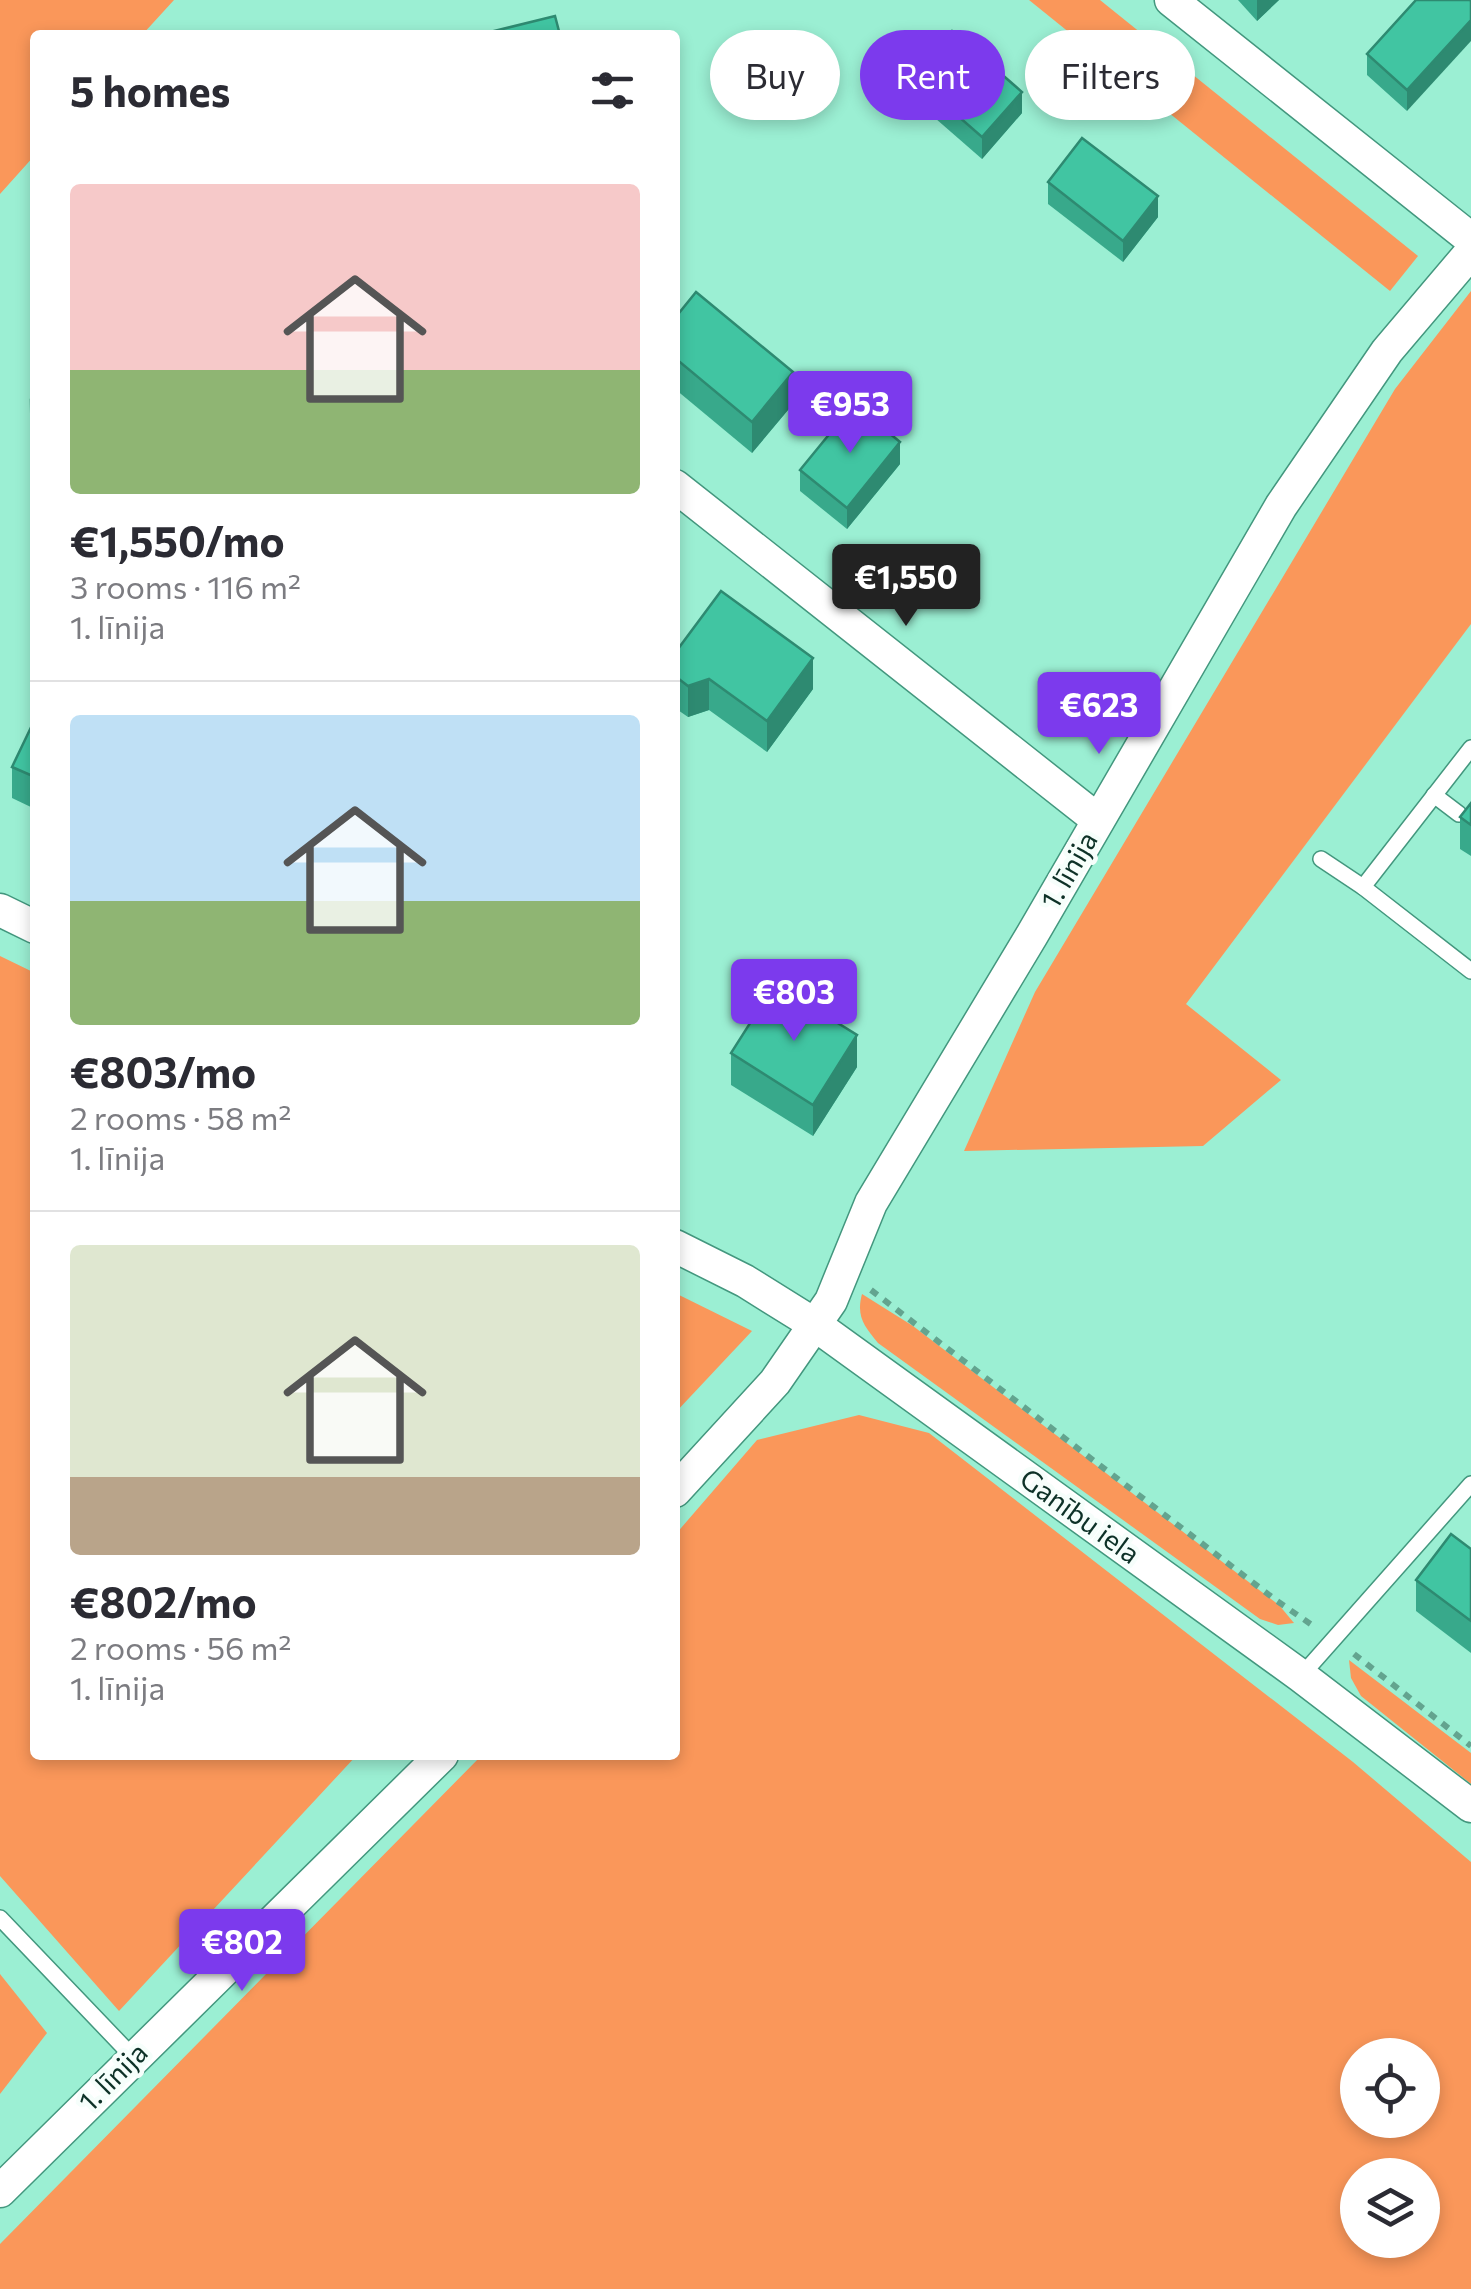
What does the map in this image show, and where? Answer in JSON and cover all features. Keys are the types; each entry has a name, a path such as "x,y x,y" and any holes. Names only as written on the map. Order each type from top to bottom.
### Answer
{"street":[{"path":"1171,0 1471,240"},
{"name":"1. līnija","path":"680,1485 775,1382 831,1302 871,1203 1281,506 1387,350 1471,252"},
{"path":"680,490 1098,820"},
{"path":"0,910 30,925"},
{"name":"Ganību iela","path":"680,1248 745,1281 814,1324 1301,1676 1471,1806"},
{"name":"1. līnija","path":"0,2190 437,1760"}],"lane":[{"path":"1363,887 1471,748"},
{"path":"1434,796 1459,814"},
{"path":"1321,858 1471,971"},
{"path":"1301,1676 1471,1484"},
{"path":"0,1918 133,2057"}],"path":[{"path":"843,1271 1471,1746"}],"shaded area":[{"path":"0,0 174,0 147,30 30,30 30,161 0,194"},
{"path":"1029,0 1100,0 1137,30 1066,30"},
{"path":"1195,76 1418,256 1390,291 1178,120 1195,120"},
{"path":"1471,291 1471,624 1186,1004 1281,1080 1203,1146 964,1151 1035,992 1395,389"},
{"path":"0,956 30,971 30,1760 352,1760 119,2011 0,1876"},
{"path":"862,1294 913,1326 1279,1605 1294,1623 1278,1625 1260,1619 878,1343 862,1320"},
{"path":"680,1295 752,1331 680,1408"},
{"path":"859,1415 929,1433 1353,1762 1471,1862 1471,2289 0,2289 0,2244 477,1760 680,1760 680,1529 757,1440"},
{"path":"1349,1660 1471,1753 1471,1784 1361,1696 1351,1678"},
{"path":"0,1974 47,2033 0,2094"}],"building":[{"path":"1416,0 1470,0 1471,20 1407,90 1367,54"},
{"path":"555,16 559,30 498,30"},
{"path":"1005,77 1022,92 1005,111"},
{"path":"962,120 997,120 982,137"},
{"path":"1082,138 1158,196 1123,241 1048,182"},
{"path":"696,292 793,372 752,422 680,362 680,312"},
{"path":"854,404 900,442 847,508 800,470"},
{"path":"721,591 813,658 767,721 709,679 688,686 680,680 680,646"},
{"path":"30,729 30,775 12,767"},
{"path":"1471,803 1471,825 1460,817"},
{"path":"775,984 857,1035 813,1105 731,1053"},
{"path":"1451,1534 1471,1549 1471,1621 1416,1580"}]}
